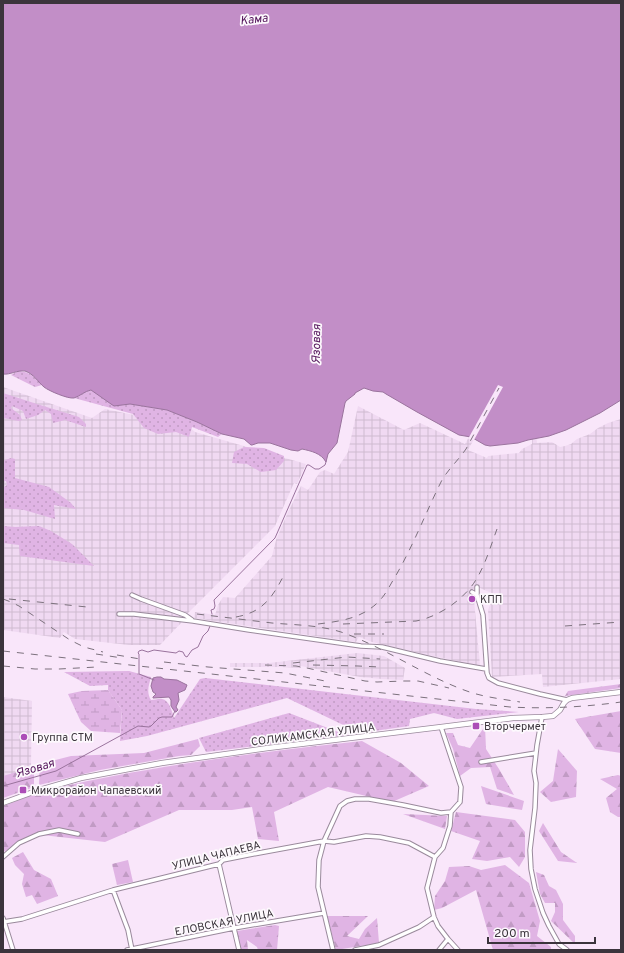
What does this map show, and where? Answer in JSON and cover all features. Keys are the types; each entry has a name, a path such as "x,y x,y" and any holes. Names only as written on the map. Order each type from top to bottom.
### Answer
{"main road":[{"path":"567,700 572,698 621,692"},
{"name":"СОЛИКАМСКАЯ УЛИЦА","path":"3,803 81,778 129,768 268,748 513,718 553,716 567,700"}],"street":[{"path":"477,587 477,595 483,615 487,676 498,684 567,700"},
{"path":"472,592 477,595"},
{"path":"132,595 185,615 193,621"},
{"path":"119,614 134,614 193,621 362,646 382,647 440,661 486,669"},
{"path":"542,717 534,771 536,783 535,808 530,850 531,869 535,889 543,913 559,944 568,950"},
{"path":"440,727 461,787 460,802 451,812 450,826 442,848 435,856 428,888 434,917 438,926 458,950"},
{"path":"480,762 536,753"},
{"path":"332,950 318,888 319,860 324,841 340,806 347,801 355,799 376,800 441,813 451,812"},
{"path":"3,857 19,843 39,834 59,830 78,834"},
{"name":"УЛИЦА ЧАПАЕВА","path":"3,921 22,919 113,890 219,864 223,860 324,841 334,842 366,836 380,837 409,843 435,856"},
{"path":"219,864 239,950"},
{"path":"113,890 128,930 132,949"},
{"name":"ЕЛОВСКАЯ УЛИЦА","path":"127,950 234,928 324,913"},
{"path":"355,950 379,945 419,927 434,917"},
{"path":"3,921 13,950"},
{"path":"439,950 448,939"}],"shaded area":[{"path":"498,385 503,387 468,450 487,458 488,456 519,453 522,449 532,444 532,435 536,435 537,443 552,442 560,447 565,446 590,434 608,423 621,419 621,679 543,687 542,674 492,677 488,610 494,594 475,586 471,595 474,600 480,665 428,655 372,642 359,637 356,642 194,618 195,612 215,615 218,605 223,597 235,598 272,556 276,540 301,486 308,490 320,472 325,470 334,474 348,452 358,406 404,430 420,423 465,444"},
{"path":"3,387 92,418 105,409 188,426 195,432 306,464 297,484 294,483 275,526 184,617 182,622 160,645 129,645 75,639 64,632 60,638 3,630"},
{"path":"357,653 384,656 405,668 403,680 360,677 301,666 301,668 230,667 230,663 269,663"},
{"path":"3,697 32,701 31,766 3,780"}],"green space":[{"path":"18,371 26,372 32,375 42,385 35,387 11,375"},
{"path":"89,390 93,391 111,404 130,404 167,410 222,434 218,437 192,427 189,437 176,432 158,434 144,428 133,414 74,398"},
{"path":"3,393 79,417 86,424 86,427 65,420 53,423 51,414 45,410 38,415 26,419 23,411 12,406 11,408 20,415 22,420 19,421 3,418"},
{"path":"244,447 264,448 284,456 284,461 276,470 261,472 247,464 232,463 234,452"},
{"path":"11,458 15,459 15,478 49,487 71,503 76,509 54,505 55,519 24,510 3,508 3,488 7,485 6,481 3,481 3,461"},
{"path":"3,526 39,526 51,531 72,544 94,566 20,556 19,545 3,543"},
{"path":"129,671 151,677 148,691 149,697 151,700 161,699 167,701 174,718 200,679 205,678 476,709 519,712 457,719 434,713 410,719 409,726 360,733 287,698 147,736 120,741 122,710 108,690 108,685 90,686 64,672"},
{"path":"621,684 621,688 565,696 568,691"},
{"path":"108,690 122,710 120,733 91,731 81,722 68,694 82,691"},
{"path":"621,711 621,753 595,749 575,719"},
{"path":"289,713 346,735 206,752 199,738"},
{"path":"485,726 486,749 514,795 497,789 490,767 471,768 460,776 453,749 446,733 453,733 458,745 470,748"},
{"path":"198,739 200,746 191,755 100,770 39,785 40,764 71,756 144,753"},
{"path":"362,741 401,763 429,786 392,802 328,787 274,812 279,841 258,839 252,807 232,810 179,810 105,842 42,835 3,852 3,806 35,794 86,781 164,767 263,752"},
{"path":"558,749 577,771 576,797 551,802 540,792 553,781"},
{"path":"34,767 34,787 3,798 3,776"},
{"path":"618,775 621,776 621,817 618,817 610,812 606,798 617,789 600,779"},
{"path":"481,786 524,801 522,810 486,804"},
{"path":"456,812 515,820 525,832 525,857 519,867 510,857 487,861 472,859 480,841 451,831"},
{"path":"403,814 447,816 445,829"},
{"path":"543,823 561,852 577,863 558,861 539,831"},
{"path":"23,852 34,870 51,879 58,896 37,904 32,895 26,897 22,884 24,874 15,865 12,858"},
{"path":"128,860 133,882 117,885 112,864"},
{"path":"505,865 529,883 540,921 537,936 551,947 551,950 493,950 476,890 442,908 434,910 435,896 445,881 449,867 469,866 481,870"},
{"path":"536,872 544,875 549,886 556,890 563,904 563,920 575,936 575,944 551,921 555,912 555,903 545,903 540,894"},
{"path":"327,916 368,916 347,936 359,939 365,929 377,918 379,943 336,950"},
{"path":"275,925 279,926 277,950 258,950 257,947 247,940 248,950 239,950 237,931"}],"water":[{"name":"Кама","path":"3,3 621,3 621,400 600,413 566,430 549,436 518,443 490,446 485,445 471,437 459,435 383,392 364,388 355,393 346,401 337,443 328,454 326,462 319,454 302,449 298,451 291,450 270,443 258,443 251,445 244,439 222,434 167,410 130,404 114,406 91,390 74,398 63,396 46,389 33,376 25,371 3,374"},
{"path":"157,677 177,680 187,685 185,690 178,693 179,700 176,707 178,710 176,712 171,706 171,700 169,697 153,698 156,694 153,692 151,686 153,678"}],"pier":[{"path":"498,385 503,387 474,440 468,439"}],"waterway":[{"name":"Язовая","path":"212,614 211,610 214,609 215,606 214,600 275,538 307,465 315,469 319,469 325,465 326,462"},
{"name":"Язовая","path":"154,680 139,674 139,651 142,650 148,652 154,650 176,653 179,651 183,652 187,657 192,650 198,647 210,626"},
{"name":"Язовая","path":"3,786 56,771 138,726 149,727 159,718 172,717 175,711"}],"railway":[{"path":"318,624 360,615 375,605 384,595 407,555 442,481 466,449 499,388"},
{"path":"343,624 416,621 425,619 443,611 466,593 477,578 497,529"},
{"path":"236,617 253,612 266,603 284,575"},
{"path":"3,599 19,606 70,640 84,647 103,652"},
{"path":"9,599 87,607"},
{"path":"197,614 316,627 341,632 372,645 448,684 485,696 520,702"},
{"path":"565,626 621,622"},
{"path":"354,634 384,634"},
{"path":"3,651 510,707 566,707 621,702"},
{"path":"96,654 122,658"},
{"path":"117,655 140,659"},
{"path":"293,663 347,657 380,659"},
{"path":"164,662 285,673 330,682"},
{"path":"265,665 296,666 365,681 418,681 449,688"},
{"path":"313,665 380,667"},
{"path":"3,666 35,669 97,667"}],"place":[{"name":"КПП","path":"472,599"},
{"name":"Вторчермет","path":"476,726"},
{"name":"Группа СТМ","path":"24,737"},
{"name":"Микрорайон Чапаевский","path":"23,790"}]}
